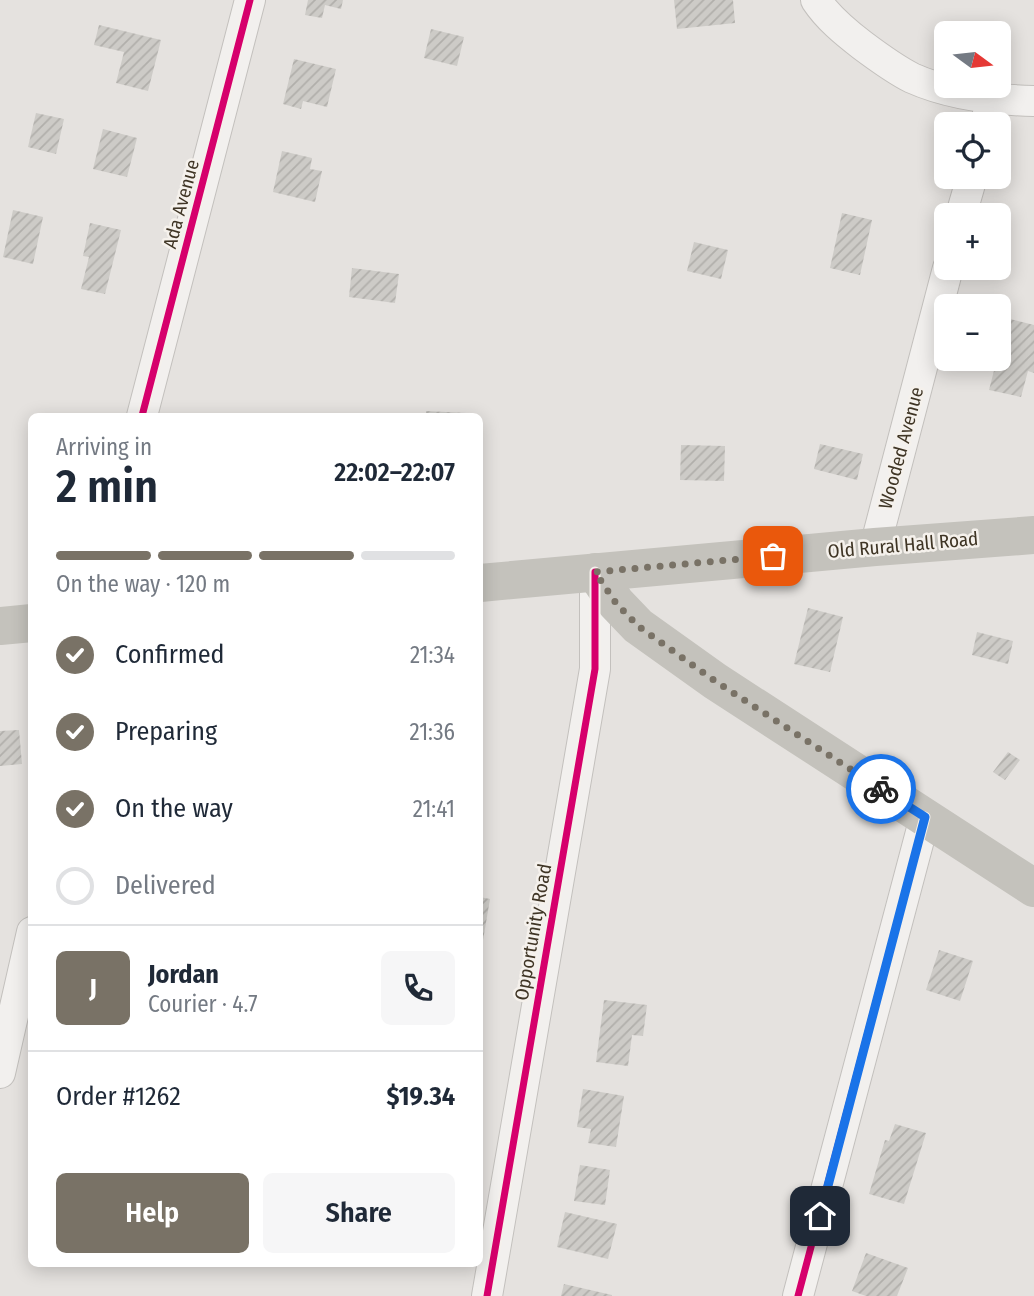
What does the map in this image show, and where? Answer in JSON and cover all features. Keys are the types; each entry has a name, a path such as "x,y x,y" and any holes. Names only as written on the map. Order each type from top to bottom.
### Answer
{"main road":[{"name":"Old Rural Hall Road","path":"483,583 1034,535"},
{"path":"595,572 616,603 638,626 715,681 1034,888"},
{"path":"0,626 28,623"}],"street":[{"name":"Ada Avenue","path":"143,413 250,0"},
{"path":"816,0 846,33 883,61 913,78 946,89 988,112 1034,101"},
{"name":"Wooded Avenue","path":"875,547 945,280"},
{"name":"Opportunity Road","path":"487,1296 594,669 595,572"},
{"path":"798,1296 925,817"},
{"path":"0,1073 28,950"}],"building":[{"path":"308,0 343,0 341,9 325,5 322,18 305,15"},
{"path":"674,0 733,0 735,23 677,29"},
{"path":"99,25 161,40 148,91 116,83 124,52 94,45"},
{"path":"431,29 464,37 457,66 424,58"},
{"path":"294,59 336,69 327,107 303,101 301,109 283,104"},
{"path":"36,113 64,119 56,154 28,147"},
{"path":"103,129 137,138 127,177 93,169"},
{"path":"282,151 312,158 310,169 322,171 315,202 273,192"},
{"path":"13,210 43,217 33,264 3,257"},
{"path":"842,213 872,220 860,275 830,268"},
{"path":"90,223 121,230 105,294 81,289 89,257 83,256"},
{"path":"694,242 728,250 721,279 687,271"},
{"path":"352,268 399,274 395,303 349,297"},
{"path":"1011,319 1034,325 1034,373 1028,371 1021,397 989,390 994,371 1011,371"},
{"path":"426,411 466,413 426,413"},
{"path":"820,444 863,454 857,480 814,469"},
{"path":"681,445 725,446 724,481 680,480"},
{"path":"808,608 843,617 830,672 794,664"},
{"path":"977,632 1013,641 1008,664 972,655"},
{"path":"19,730 22,764 0,766 0,731"},
{"path":"1008,752 1020,760 1005,780 993,772"},
{"path":"483,898 490,899 483,940"},
{"path":"939,950 973,961 960,1001 926,990"},
{"path":"604,1000 647,1005 643,1036 632,1035 628,1066 596,1062"},
{"path":"583,1089 624,1096 616,1147 588,1143 591,1129 577,1127"},
{"path":"895,1124 926,1133 904,1204 869,1194 885,1140 889,1141"},
{"path":"580,1165 610,1170 605,1205 574,1201"},
{"path":"565,1212 617,1224 608,1259 557,1247"},
{"path":"866,1253 908,1268 897,1296 866,1296 852,1291"},
{"path":"564,1284 612,1295 612,1296 561,1296"}],"cycle path":[{"path":"143,413 250,0"},
{"path":"487,1296 595,669 595,572"},
{"path":"798,1296 925,817"}],"way so far":[{"path":"773,556 595,572 616,603 638,626 715,681 881,789"}],"route":[{"path":"820,1216 925,817 881,789"}]}
